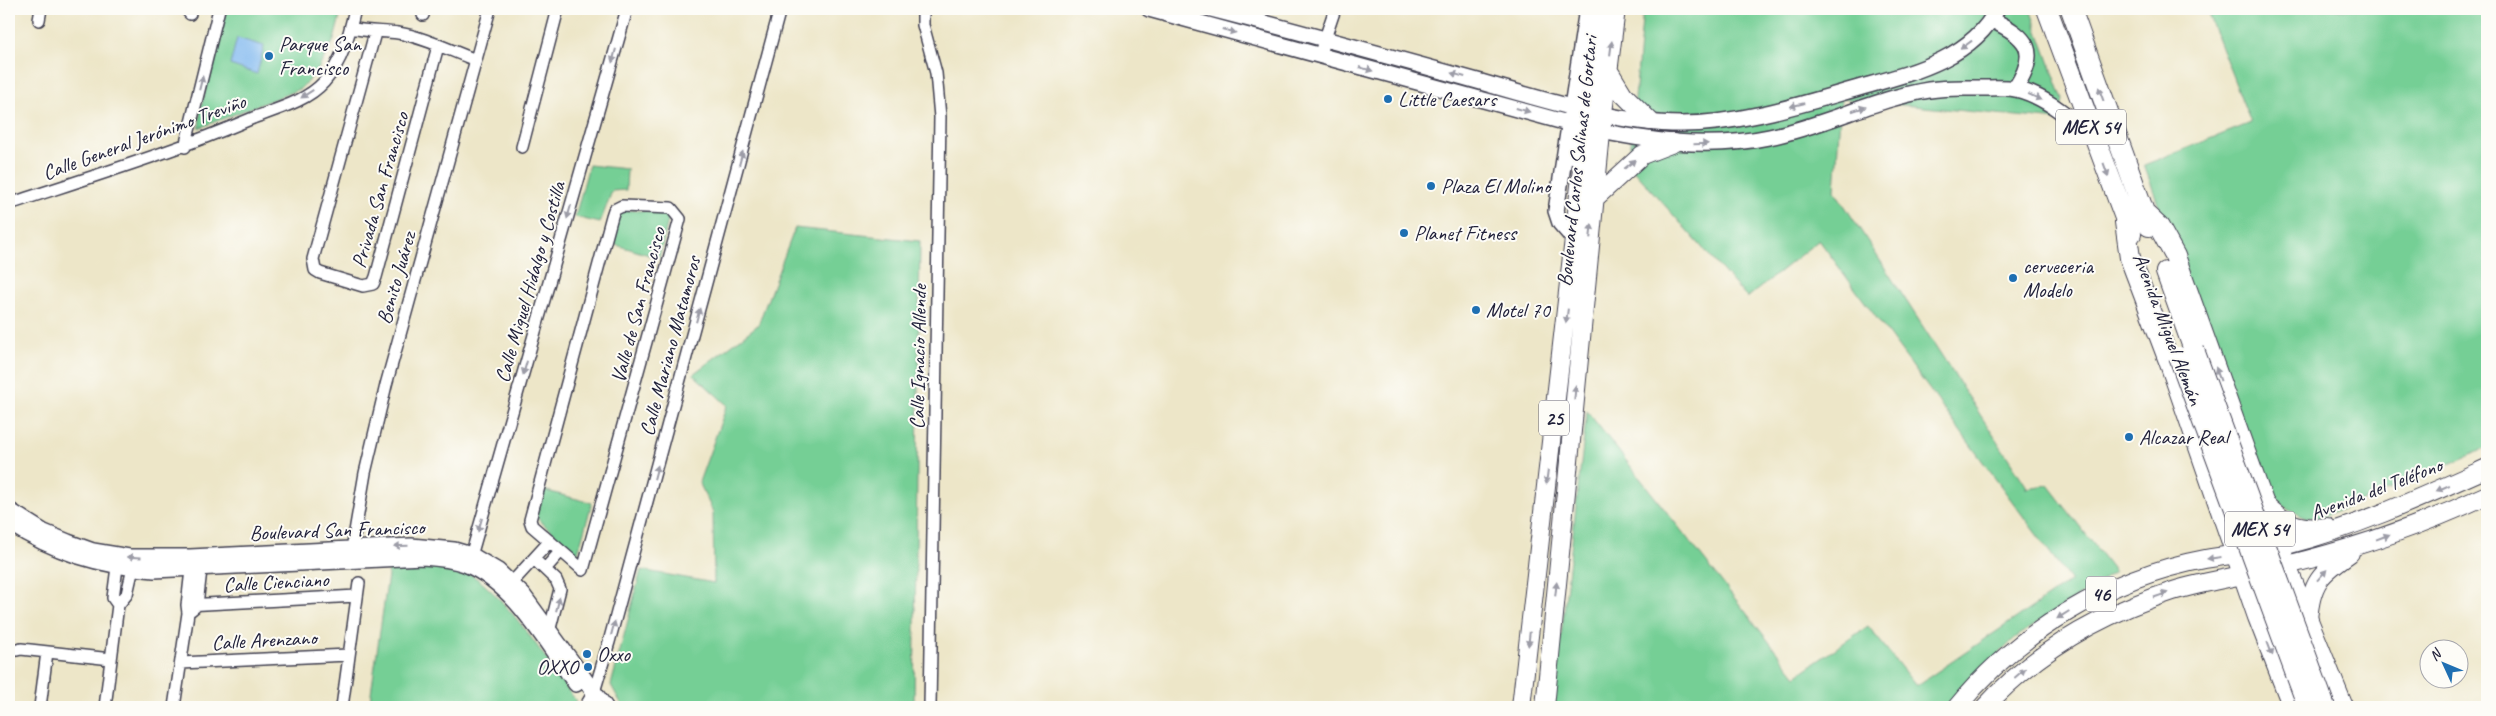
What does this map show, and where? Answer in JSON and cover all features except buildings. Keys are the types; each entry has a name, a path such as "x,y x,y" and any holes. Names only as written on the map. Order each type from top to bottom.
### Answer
{"highway":[{"name":"Avenida Miguel Alemán","path":"2048,9 2125,222 2145,242 2325,707"},
{"name":"Avenida Miguel Alemán","path":"2071,9 2145,214 2145,242 2308,707"},
{"path":"2145,214 2159,227 2175,256 2282,556 2343,707"},
{"path":"2125,222 2130,258 2258,617 2293,707"},
{"path":"2215,494 2231,508 2242,506 2250,500 2256,481"},
{"path":"2258,617 2263,606 2273,600 2284,598 2304,611"}],"main road":[{"name":"Boulevard Carlos Salinas de Gortari","path":"1545,707 1595,198 1587,119 1600,9"},
{"name":"Boulevard Carlos Salinas de Gortari","path":"1521,707 1580,187 1578,148 1587,119 1609,72 1616,9"},
{"path":"1609,72 1623,94 1650,121"},
{"path":"1595,198 1642,155 1673,143"},
{"name":"Avenida del Teléfono","path":"2282,556 2379,516 2487,468"},
{"name":"Avenida del Teléfono","path":"2282,556 2359,546 2487,496"},
{"path":"2263,502 2281,519 2299,527 2332,526 2379,516"},
{"path":"2304,611 2319,577 2359,546"},
{"name":"46","path":"1957,707 1982,678 2020,645 2094,597 2137,579 2204,559 2236,555 2282,556"},
{"name":"46","path":"1985,707 2031,662 2085,628 2140,603 2173,591 2244,575 2282,556"}],"street":[{"path":"184,147 219,9"},
{"name":"Calle General Jerónimo Treviño","path":"9,204 184,147 304,97 324,82 336,65 351,28 355,9"},
{"name":"Benito Juárez","path":"352,554 367,464 386,385 490,9"},
{"path":"522,147 558,9"},
{"name":"Calle Miguel Hidalgo y Costilla","path":"470,560 626,9"},
{"name":"Calle Mariano Matamoros","path":"590,702 609,642 780,9"},
{"name":"Calle Ignacio Allende","path":"922,9 923,25 936,73 940,117 930,707"},
{"path":"1149,9 1196,15 1319,56 1587,119 1673,143 1731,143 1770,137 1891,99 1929,90 1956,88 2015,89 2039,98 2095,139"},
{"path":"1211,9 1326,38 1544,99 1587,119 1680,124 1744,117 1884,81 1942,60 1969,44 1995,14 2025,40 2028,50 2029,62 2025,75 2015,89"},
{"path":"1319,56 1335,9"},
{"path":"1544,99 1554,98 1570,86 1578,69 1587,9"},
{"path":"351,28 375,33 398,33 476,60"},
{"name":"Privada San Francisco","path":"375,33 313,259 315,270 320,273 364,286 373,284 376,277 438,46"},
{"path":"1574,239 1560,223 1556,211 1587,119 1578,69"},
{"name":"Valle de San Francisco","path":"622,206 671,208 679,215 680,222 585,570 560,551 532,526 530,520 612,216 614,210 622,206"},
{"name":"Boulevard San Francisco","path":"9,510 44,532 93,551 128,557 197,562"},
{"name":"Boulevard San Francisco","path":"9,523 51,547 82,558 117,567 133,568 197,562 352,554 433,547 498,570 508,586 548,636 590,702 604,707"},
{"path":"508,586 550,541"},
{"path":"545,569 560,551"},
{"path":"534,559 559,585 561,592 548,636"},
{"path":"174,707 197,562"},
{"path":"117,567 113,598 118,605"},
{"path":"105,707 118,605 127,594 133,568"},
{"path":"342,707 358,583"},
{"name":"Calle Cienciano","path":"190,608 357,596"},
{"path":"9,652 21,649 111,659"},
{"path":"40,707 47,652"},
{"name":"Calle Arenzano","path":"181,662 348,655"}],"green space":[{"name":"Parque San Francisco","path":"226,9 342,9 334,40 316,73 300,89 199,128 200,111"},
{"path":"1643,9 2030,9 2063,100 2058,120 1841,99 1835,191 2027,487 2025,488 2048,485 2115,572 2015,638 1946,707 1553,707 1587,411 1796,676 1868,626 1916,686 2071,581 1819,240 1747,298 1629,165"},
{"path":"2206,9 2487,9 2487,448 2321,518 2305,518 2282,505 2261,483 2144,165 2251,123"},
{"path":"589,165 627,169 626,190 612,191 600,223 575,217"},
{"path":"620,210 670,212 659,258 610,243"},
{"path":"795,228 920,241 914,707 623,707 611,685 641,570 714,583 713,512 699,482 727,405 693,374 758,325"},
{"path":"543,490 592,503 577,556 534,515"},
{"path":"390,562 445,563 469,573 504,604 576,701 571,707 369,707"}],"water":[{"path":"237,38 264,46 257,74 230,65"}],"place":[{"name":"Parque San Francisco","path":"269,56"},
{"name":"Little Caesars","path":"1388,99"},
{"name":"Plaza El Molino","path":"1431,186"},
{"name":"Planet Fitness","path":"1404,233"},
{"name":"cerveceria Modelo","path":"2013,278"},
{"name":"Motel 70","path":"1476,310"},
{"name":"Alcazar Real","path":"2129,437"},
{"name":"Oxxo","path":"587,654"},
{"name":"OXXO","path":"588,667"}]}
